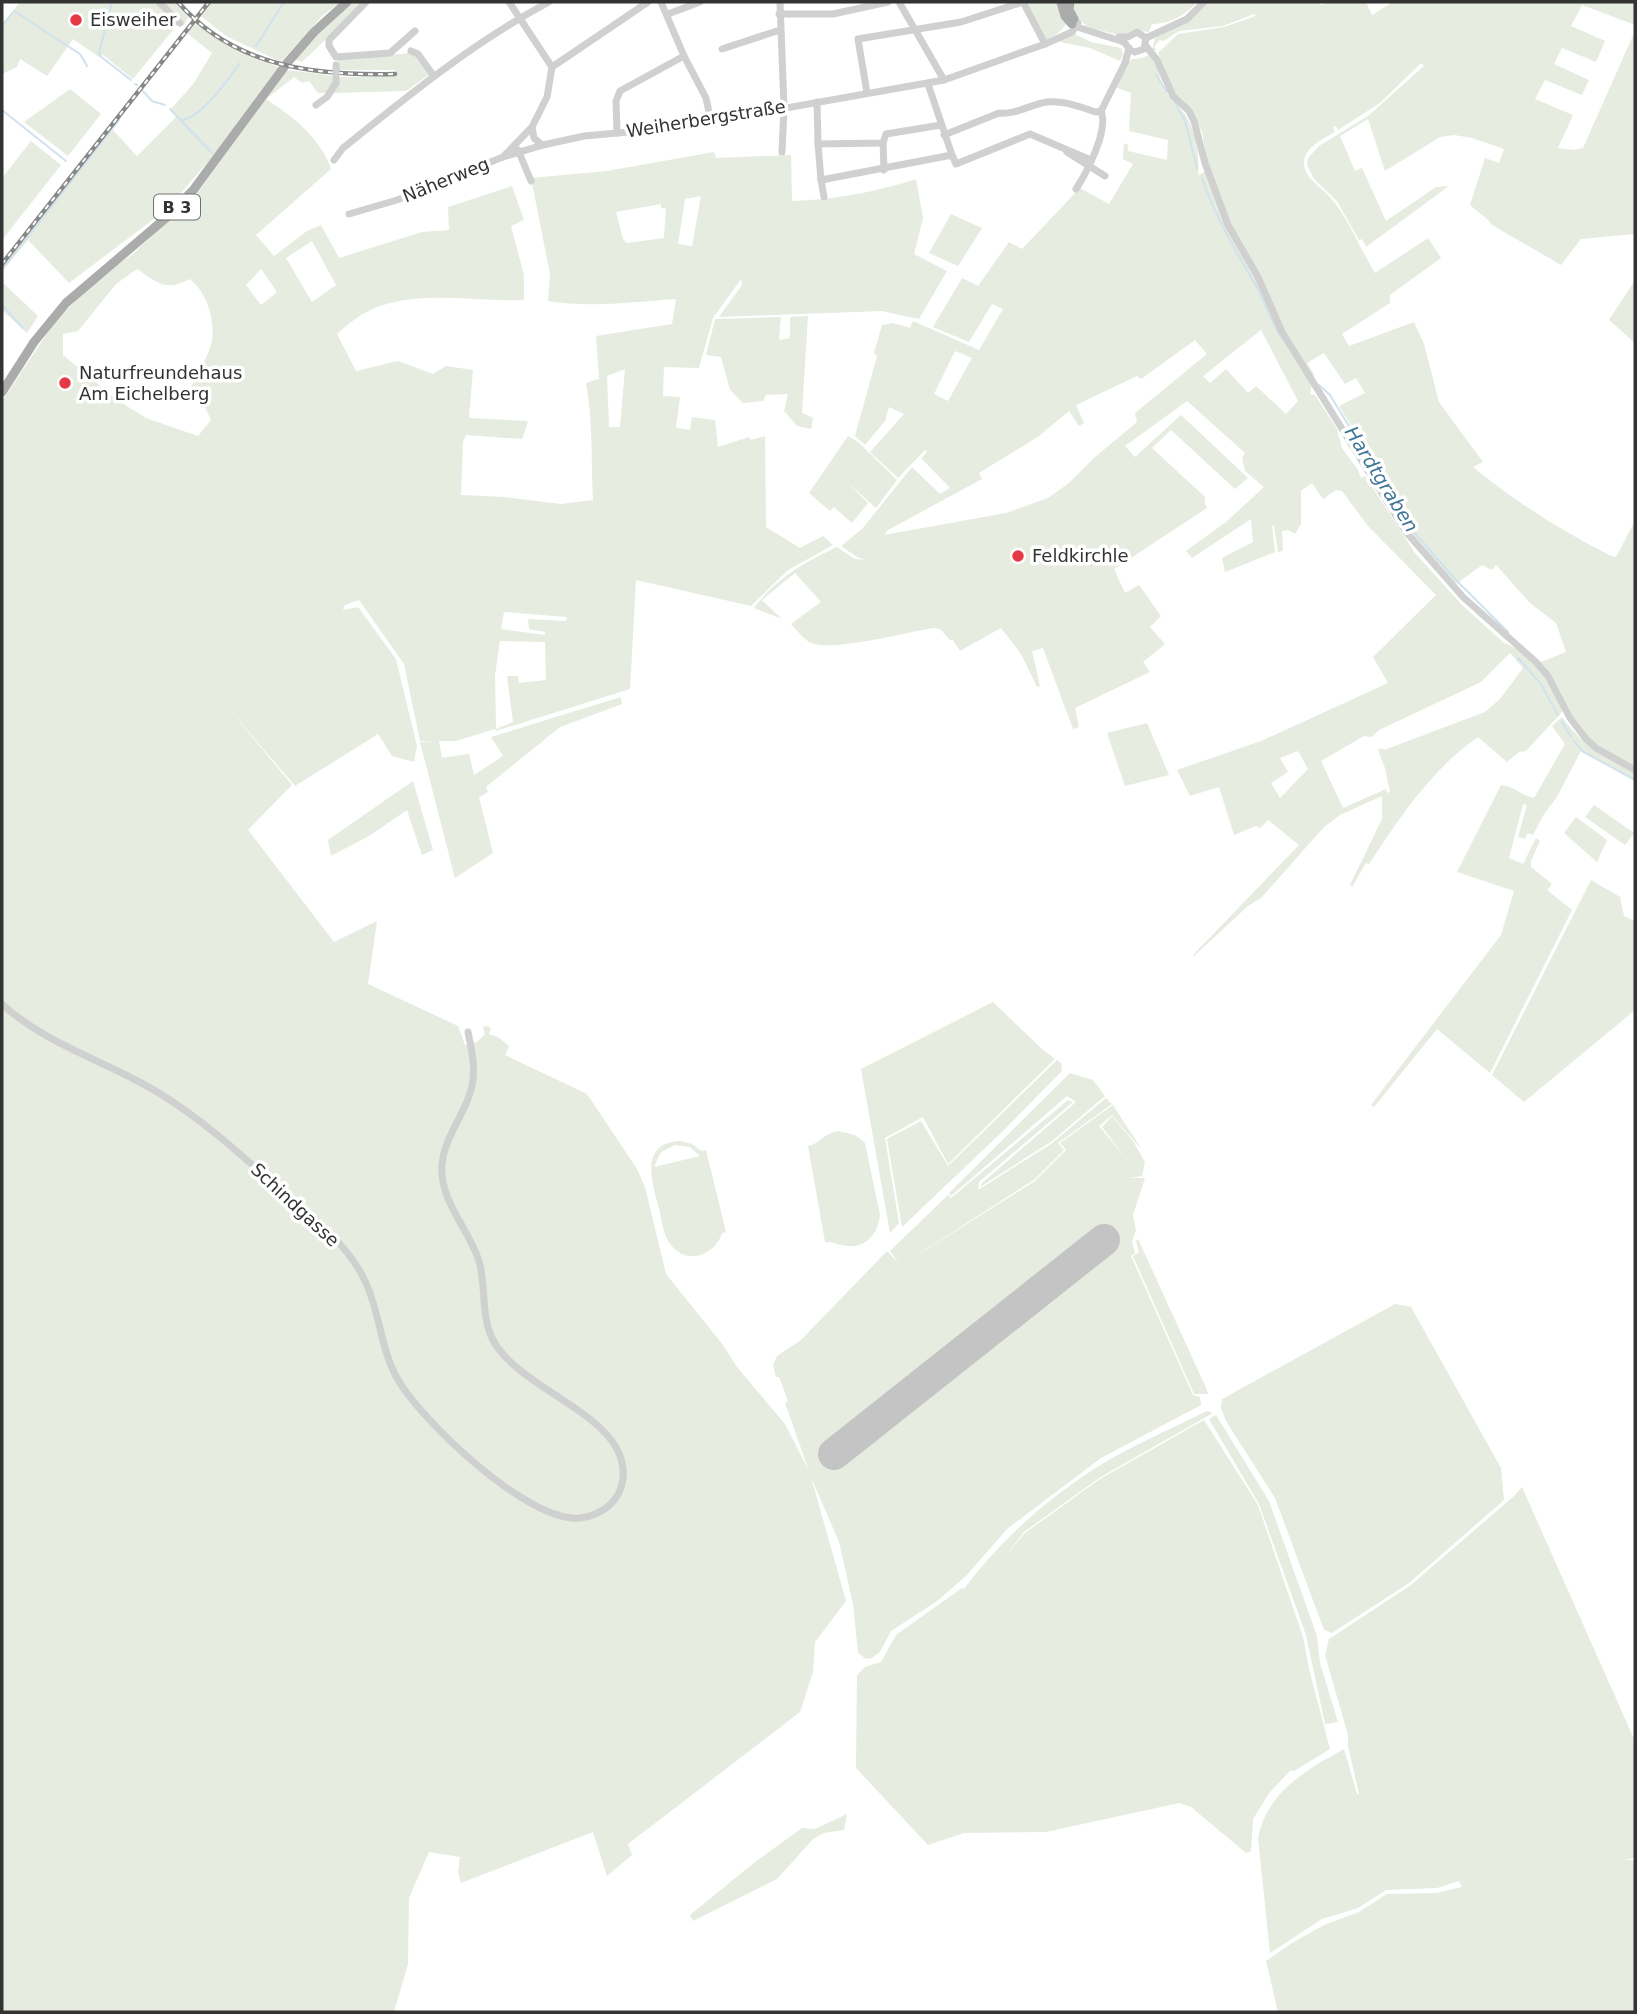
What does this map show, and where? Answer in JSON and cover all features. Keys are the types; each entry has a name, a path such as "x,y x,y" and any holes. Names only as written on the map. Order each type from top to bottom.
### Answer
{"main road":[{"name":"B 3","path":"2,392 34,342 66,303 167,217 194,189 305,42 347,2"},
{"path":"1061,2 1065,16 1078,26"},
{"path":"1069,2 1069,10 1078,26"}],"street":[{"path":"159,2 180,23"},
{"path":"316,105 327,97 336,83 336,61 329,40 366,2"},
{"path":"509,2 552,67 648,2"},
{"path":"334,160 343,148 433,75 549,2"},
{"path":"661,2 706,98 711,122"},
{"path":"668,14 700,2"},
{"path":"780,2 784,108 782,152"},
{"path":"779,14 833,14 888,2"},
{"path":"899,2 944,80"},
{"path":"867,93 858,39 961,23 1011,3 1023,2 1045,44"},
{"path":"1076,189 1090,163 1104,118 1101,111 1125,63 1138,46 1186,19 1204,2"},
{"path":"1078,26 1101,36 1138,46 1157,60 1173,96 1189,111 1194,121 1205,163 1228,225 1258,277 1282,332 1406,532 1463,597 1536,662 1548,676 1566,713 1586,739 1596,748 1635,770"},
{"name":"Weiherbergstraße","path":"517,147 584,136 673,128 928,84 1045,44 1078,26"},
{"path":"722,49 780,30"},
{"path":"336,61 390,53 415,31"},
{"path":"411,51 418,54 433,75"},
{"path":"617,133 616,101 620,91 684,56"},
{"name":"Näherweg","path":"349,214 397,200 503,157 517,147 532,127 547,96 552,67"},
{"path":"928,84 956,164 1030,134 1059,145 1090,163 1105,176"},
{"path":"817,102 824,197"},
{"path":"944,135 999,113 1007,114 1045,102 1060,102 1101,111"},
{"path":"884,170 883,143 886,134 941,125"},
{"path":"532,127 534,138 542,145"},
{"path":"818,144 883,143"},
{"path":"517,147 531,181"},
{"path":"821,180 952,155"},
{"name":"Schindgasse","path":"2,1004 55,1043 126,1074 160,1094 211,1128 232,1146 332,1235 357,1267 365,1280 384,1345 397,1378 413,1401 452,1443 495,1479 534,1505 565,1518 590,1516 605,1509 617,1497 623,1478 621,1457 599,1426 515,1367 498,1348 488,1327 479,1262 474,1247 450,1205 443,1184 443,1155 474,1078 468,1032"}],"shaded area":[{"path":"20,2 175,2 189,17 184,25 177,25 133,79 103,55 99,57 73,39 47,76 20,59 17,67 2,74 2,24"},
{"path":"212,2 340,2 322,16 281,62 226,36 201,16"},
{"path":"349,2 365,2 302,62 294,59"},
{"path":"1024,2 1059,2 1066,23 1057,33 1045,40"},
{"path":"1072,2 1197,2 1177,18 1152,24 1149,32 1133,30 1123,36 1088,27 1074,15"},
{"path":"1207,2 1318,2 1321,5 1327,2 1366,2 1372,15 1393,2 1635,2 1635,25 1582,5 1571,26 1605,41 1596,62 1562,48 1554,64 1589,80 1582,95 1545,80 1535,99 1573,115 1558,148 1583,148 1635,31 1635,234 1581,239 1561,265 1492,225 1470,205 1485,158 1499,163 1504,149 1472,138 1454,135 1440,137 1385,171 1368,119 1340,136 1355,171 1362,168 1386,221 1436,187 1449,186 1366,247 1362,239 1359,240 1337,201 1314,179 1307,165 1308,158 1319,146 1368,116 1424,66 1421,63 1380,103 1338,130 1336,126 1333,127 1335,132 1308,152 1304,167 1309,177 1330,197 1342,214 1375,273 1428,238 1441,258 1390,295 1390,303 1342,334 1349,346 1414,322 1424,344 1439,402 1483,462 1473,467 1539,515 1609,555 1616,557 1635,521 1635,767 1605,751 1587,736 1541,662 1566,652 1556,623 1530,603 1496,565 1492,570 1482,565 1456,584 1408,530 1392,505 1397,501 1339,406 1365,393 1356,378 1345,384 1324,353 1307,363 1314,374 1310,394 1315,395 1337,429 1342,448 1361,478 1365,476 1415,553 1463,606 1504,643 1524,654 1542,670 1555,690 1562,712 1526,751 1519,752 1507,762 1478,737 1461,750 1418,795 1369,864 1366,863 1352,887 1350,885 1382,819 1382,796 1340,815 1324,827 1262,897 1248,906 1194,956 1299,845 1268,820 1260,828 1256,826 1234,835 1219,787 1190,796 1177,770 1261,741 1388,683 1373,657 1436,595 1368,526 1342,491 1336,490 1323,499 1312,483 1301,491 1301,524 1295,534 1288,530 1282,531 1283,551 1278,552 1272,526 1275,552 1225,572 1222,558 1253,542 1251,519 1192,558 1186,551 1226,522 1264,487 1245,471 1242,458 1245,453 1187,401 1125,446 1135,457 1181,415 1248,478 1235,489 1171,430 1152,448 1205,497 1207,508 1114,569 1125,593 1139,585 1161,616 1150,627 1165,644 1143,662 1150,672 1075,708 1079,727 1073,729 1043,648 1032,651 1040,686 1037,687 1021,654 1001,628 960,651 953,640 940,629 933,628 852,643 811,643 791,624 821,602 795,573 762,600 782,619 754,608 772,588 792,572 837,547 855,559 865,560 841,546 862,529 912,467 940,494 950,488 921,458 927,452 925,450 898,478 870,452 904,414 889,407 885,421 865,445 855,436 877,356 874,353 882,325 893,323 910,328 913,321 979,350 1003,309 992,304 969,342 933,327 962,278 978,286 1009,242 1022,249 1080,188 1109,204 1133,164 1123,159 1124,143 1128,145 1128,151 1167,160 1168,140 1129,131 1131,93 1115,87 1127,62 1148,55 1152,59 1165,90 1184,112 1192,129 1198,153 1198,175 1209,170 1202,132 1189,107 1174,93 1158,53 1178,34 1224,27 1256,16 1254,14 1223,26 1179,31 1164,41 1160,40 1154,47 1157,50 1152,50 1155,38 1189,20","holes":["1261,330 1298,401 1286,414 1256,386 1248,393 1226,369 1210,383 1203,376","1195,340 1207,354 1135,413 1137,422 1069,483 1048,498 1006,513 884,535 888,530 982,479 979,473 1039,436 1069,411 1079,426 1084,423 1076,405 1137,376 1141,379","955,351 972,358 948,401 934,394","1510,653 1523,668 1500,699 1485,712 1378,750 1390,792 1387,793 1386,789 1343,808 1321,761 1364,736 1372,737 1379,730 1481,682","1298,751 1308,769 1280,798 1271,783 1288,772 1280,758"]},
{"path":"196,22 222,42 278,67 214,155 167,209 69,283 28,240 2,271 2,266 111,128 137,156 175,118 170,110 194,83 212,53 187,33"},
{"path":"1075,34 1091,42 1121,48 1123,54 1120,61 1090,48 1060,42 1059,39"},
{"path":"415,54 430,74 406,91 333,93 338,77 395,76 395,70 338,70 338,60"},
{"path":"286,71 335,76 329,93 318,93 309,81 302,83 294,77 266,99 295,120 313,138 331,169 256,235 274,256 307,231 321,225 339,258 422,232 449,230 448,207 512,186 524,220 511,226 524,275 524,300 409,299 372,309 337,334 356,371 398,361 433,374 446,366 473,370 469,418 528,421 522,439 466,435 463,442 461,495 561,504 593,500 591,426 586,383 599,379 596,336 672,324 676,299 596,304 548,301 550,274 531,178 607,171 714,152 716,158 791,155 792,201 854,195 916,179 923,218 914,254 947,271 919,319 882,311 719,317 742,285 741,279 713,318 699,368 664,367 663,396 680,397 676,428 690,430 692,417 715,420 718,447 749,437 751,440 765,436 766,527 800,548 823,536 833,545 788,570 751,606 636,580 630,689 496,731 495,729 456,741 439,741 442,758 469,754 474,775 503,756 491,737 621,697 622,704 560,727 486,787 488,792 479,797 493,853 455,878 420,742 434,741 420,741 404,664 359,600 345,605 343,610 358,607 396,659 417,746 414,762 392,756 378,734 295,786 225,704 292,785 248,830 334,942 377,921 368,984 458,1026 465,1045 477,1042 485,1034 483,1027 491,1028 489,1034 509,1046 505,1055 587,1094 637,1169 645,1187 666,1274 723,1345 737,1367 785,1424 809,1471 785,1403 788,1401 779,1377 776,1377 773,1365 777,1356 801,1340 887,1251 899,1264 890,1251 948,1195 951,1198 1068,1100 1073,1102 979,1182 978,1190 1051,1144 1106,1098 1112,1104 1058,1143 1064,1150 1035,1179 900,1266 1035,1181 1066,1150 1060,1143 1113,1105 1142,1150 1112,1115 1099,1126 1128,1161 1102,1127 1112,1116 1133,1141 1145,1162 1142,1176 1130,1178 1145,1178 1133,1215 1136,1230 1132,1242 1135,1253 1131,1256 1193,1395 1200,1397 1201,1405 1101,1458 1007,1529 966,1576 937,1601 891,1631 880,1652 872,1658 866,1659 858,1653 853,1604 839,1542 811,1477 846,1601 815,1642 813,1672 800,1712 628,1844 632,1855 607,1876 593,1832 461,1883 458,1872 460,1857 429,1852 409,1898 408,1964 394,2012 2,2012 2,401 54,323 65,311 105,273 133,254 201,188","holes":["701,196 692,246 678,244 685,199","661,204 661,208 666,208 664,238 627,243 623,239 616,212","312,241 336,285 312,302 286,258","137,269 162,284 174,285 190,279 205,299 213,332 209,352 189,391 203,403 211,420 198,436 146,418 117,400 63,355 63,334 78,331 116,284","261,269 277,292 261,305 246,285","625,369 620,427 609,427 607,376","504,612 567,618 566,621 528,619 529,629 545,632 545,635 501,629","500,641 545,642 546,680 519,683 518,676 507,676 513,722 496,729 495,675"]},
{"path":"70,89 101,114 68,156 24,122"},
{"path":"31,141 61,165 2,240 2,178"},
{"path":"951,214 982,228 958,266 929,253"},
{"path":"1635,280 1635,343 1609,320"},
{"path":"2,282 38,316 27,333 2,310"},
{"path":"808,316 802,413 813,418 811,429 797,426 784,411 788,394 766,395 763,401 743,403 730,390 721,357 706,355 715,319 781,317 779,340 790,338 790,317"},
{"path":"848,436 858,442 897,480 876,508 846,481 868,503 852,523 834,507 830,511 809,493"},
{"path":"1562,717 1587,744 1635,773 1635,781 1581,751 1533,835 1528,833 1525,839 1518,837 1527,805 1523,804 1509,858 1523,864 1536,838 1540,841 1531,867 1552,884 1547,890 1572,910 1490,1073 1437,1029 1374,1107 1371,1105 1501,935 1514,891 1457,872 1501,785 1534,798 1565,744 1552,726"},
{"path":"1147,723 1169,775 1125,786 1107,733"},
{"path":"413,781 433,850 422,855 407,810 369,836 331,856 328,840"},
{"path":"1594,805 1634,833 1625,845 1585,817"},
{"path":"1576,817 1607,840 1597,862 1564,833"},
{"path":"1591,880 1620,897 1624,916 1635,921 1635,1010 1524,1102 1492,1075"},
{"path":"993,1002 1055,1059 948,1164 923,1117 885,1138 899,1223 890,1233 861,1069"},
{"path":"1057,1060 1061,1063 1062,1071 902,1227 887,1139 921,1121 948,1166"},
{"path":"1070,1073 1093,1080 1105,1096 1052,1141 980,1187 1076,1102 1067,1096 951,1196 949,1193"},
{"path":"838,1131 855,1135 865,1143 880,1215 877,1228 870,1238 854,1246 825,1242 808,1146"},
{"path":"680,1141 692,1144 701,1151 706,1150 726,1232 722,1233 713,1247 700,1255 684,1255 677,1251 664,1233 652,1166 658,1149 667,1143","holes":["675,1145 690,1147 700,1156 654,1167 661,1152"]},
{"path":"1138,1239 1208,1394 1194,1394 1133,1256 1139,1252 1136,1241"},
{"path":"1395,1304 1411,1307 1501,1468 1504,1500 1409,1583 1332,1633 1324,1630 1275,1498 1226,1421 1221,1408 1222,1399"},
{"path":"1207,1411 1213,1413 1099,1478 1024,1532 1003,1559 1025,1533 1100,1479 1204,1420 1258,1505 1303,1637 1330,1749 1294,1771 1291,1770 1270,1792 1253,1819 1251,1851 1246,1853 1191,1807 1179,1803 1046,1832 964,1833 928,1845 856,1768 857,1675 865,1667 881,1662 896,1635 964,1589 1010,1536 1063,1490 1115,1457"},
{"path":"1216,1415 1269,1501 1317,1636 1320,1663 1338,1722 1325,1724 1306,1635 1259,1504 1209,1419"},
{"path":"1522,1487 1635,1741 1635,1858 1624,1860 1635,1860 1635,2012 1278,2012 1266,1961 1292,1943 1324,1925 1359,1912 1387,1894 1437,1893 1462,1887 1459,1881 1437,1888 1386,1890 1358,1908 1322,1919 1270,1953 1258,1838 1263,1822 1279,1795 1302,1774 1344,1749 1359,1794 1348,1735 1325,1655 1329,1639 1411,1585"},
{"path":"847,1814 844,1830 824,1833 813,1839 777,1879 693,1921 690,1915 802,1828 815,1829"}],"waterway":[{"path":"112,2 99,53 131,80"},
{"path":"256,46 284,2"},
{"path":"2,26 14,11 80,54 87,66"},
{"path":"181,120 189,118 205,106 240,63"},
{"path":"1156,75 1167,92"},
{"path":"142,90 152,101 165,105"},
{"path":"1175,102 1185,121 1197,168"},
{"path":"170,109 212,153"},
{"path":"2,110 66,161"},
{"path":"2,270 119,120"},
{"name":"Hardtgraben","path":"1202,178 1219,219 1284,341"},
{"path":"2,305 23,328"},
{"name":"Hardtgraben","path":"1319,385 1330,395 1413,531 1455,579 1508,632"},
{"name":"Hardtgraben","path":"1518,658 1541,684 1558,715"},
{"name":"Hardtgraben","path":"1562,722 1571,737"},
{"name":"Hardtgraben","path":"1574,741 1582,751 1635,780"}],"runway":[{"path":"834,1454 1104,1240"}],"railway":[{"path":"178,2 200,24 224,41 250,54 306,69 335,73 395,74"},
{"path":"2,264 209,2"}],"place":[{"name":"Eisweiher","path":"76,20"},
{"name":"Naturfreundehaus Am Eichelberg","path":"65,383"},
{"name":"Feldkirchle","path":"1018,556"}]}
